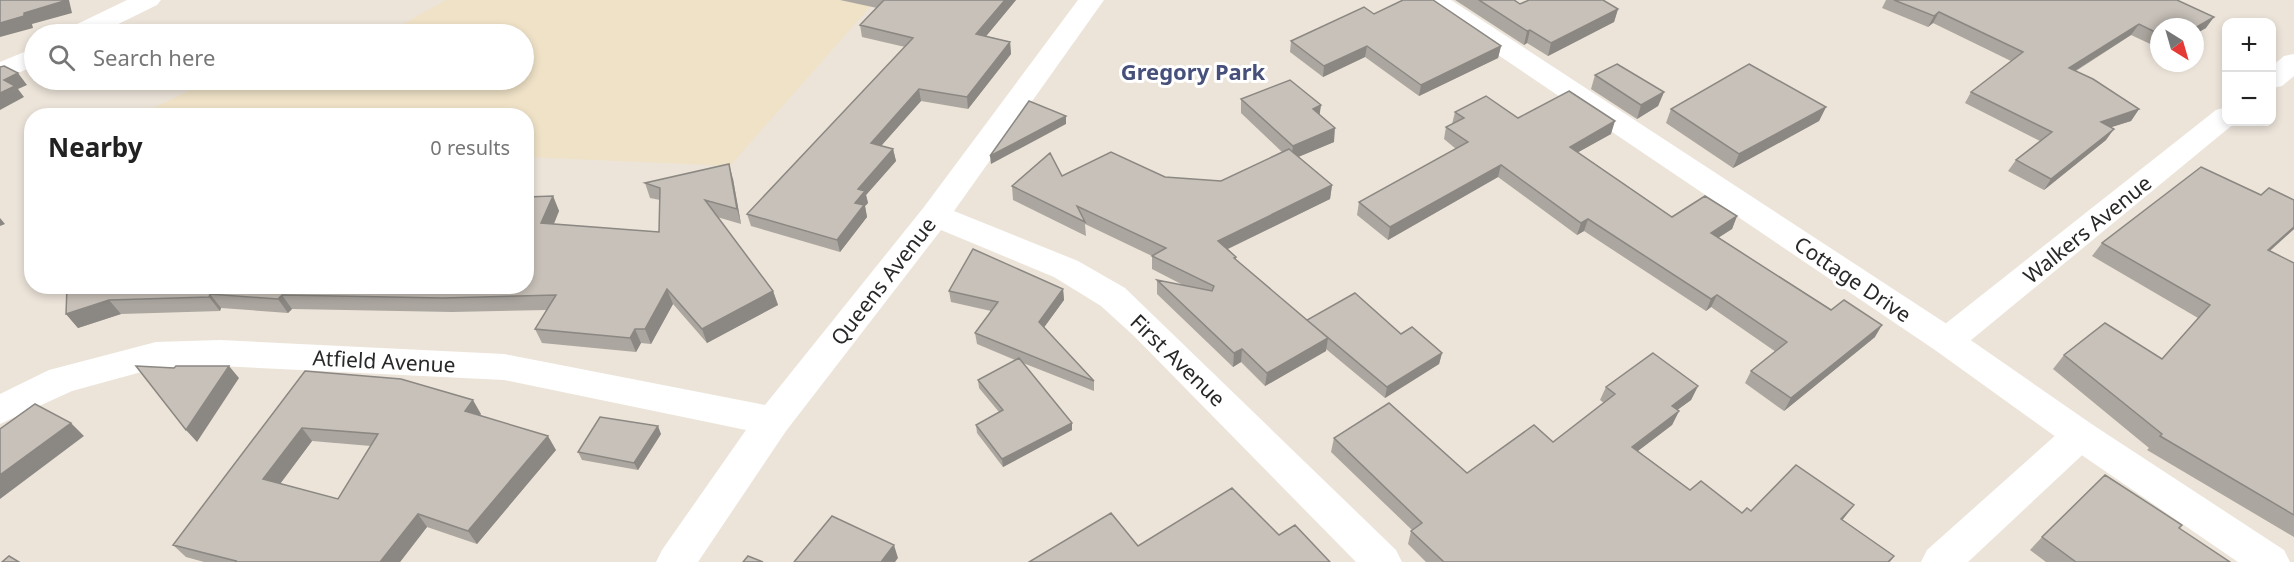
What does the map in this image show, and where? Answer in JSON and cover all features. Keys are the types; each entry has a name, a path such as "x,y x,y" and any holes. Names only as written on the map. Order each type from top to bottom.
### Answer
{"street":[{"path":"99,24 148,0"},
{"name":"Queens Avenue","path":"676,562 773,421 935,216 1091,0"},
{"name":"Cottage Drive","path":"1433,0 1947,341 2080,435 2270,562"},
{"path":"0,73 24,61"},
{"path":"2276,76 2294,62"},
{"name":"Walkers Avenue","path":"1947,341 2222,120"},
{"name":"First Avenue","path":"935,216 1066,269 1113,297 1382,562"},
{"name":"Atfield Avenue","path":"0,410 62,380 156,355 220,353 504,367 773,421"},
{"path":"1941,562 2080,435"}],"shaded area":[{"path":"446,0 876,0 730,166 534,157 534,108 153,108 190,90 534,90 534,24 403,24"}],"building":[{"path":"0,0 63,0 64,1 0,23"},
{"path":"884,0 1005,0 976,34 1010,42 967,97 919,89 871,143 893,149 858,189 865,191 855,203 864,205 837,240 747,214 913,38 860,25"},
{"path":"1403,0 1433,0 1501,46 1421,85 1367,46 1324,66 1291,41 1364,7 1374,14"},
{"path":"1479,0 1514,0 1520,4 1529,0 1603,0 1618,9 1551,43 1530,30 1527,31"},
{"path":"1894,0 2177,0 2214,17 2204,23 2204,18 2150,18 2150,30 2139,24 2069,68 2093,79 2139,109 2101,122 2114,129 2051,179 2016,160 2052,132 1971,92 2023,52 1939,12 1934,16"},
{"path":"1617,64 1664,92 1641,105 1595,75"},
{"path":"1749,64 1826,107 1739,154 1671,109"},
{"path":"4,66 18,73 4,80 15,86 0,93 0,67"},
{"path":"1290,80 1321,105 1313,109 1335,128 1293,146 1241,99"},
{"path":"1569,91 1615,121 1570,147 1672,217 1705,196 1737,216 1711,233 1831,310 1844,300 1882,325 1791,398 1751,371 1787,342 1717,295 1711,299 1588,219 1581,223 1501,165 1390,227 1359,202 1468,142 1446,127 1464,118 1455,112 1486,96 1518,118"},
{"path":"1029,101 1066,116 990,156"},
{"path":"1289,149 1332,185 1218,241 1236,257 1234,258 1328,338 1267,373 1242,349 1234,353 1157,280 1212,291 1214,286 1152,256 1166,248 1077,206 1085,222 1012,186 1050,153 1062,176 1111,152 1165,177 1221,181"},
{"path":"729,164 737,209 705,200 773,291 702,329 667,289 645,329 635,329 630,338 535,329 556,295 443,298 282,295 278,299 210,294 534,294 534,197 553,196 541,223 659,232 660,188 645,183"},
{"path":"2201,167 2261,195 2269,188 2294,200 2294,227 2268,250 2294,263 2294,515 2160,436 2162,434 2064,355 2105,323 2162,359 2210,305 2102,243"},
{"path":"973,249 1063,289 1039,322 1094,381 975,333 998,302 949,291"},
{"path":"1355,293 1401,334 1412,327 1442,353 1387,387 1307,320"},
{"path":"67,294 210,294 209,297 109,300 66,314"},
{"path":"1653,353 1698,386 1672,406 1679,411 1632,447 1690,490 1701,481 1742,513 1747,508 1751,511 1796,465 1854,505 1841,519 1894,556 1888,562 1444,562 1411,531 1422,523 1334,438 1389,403 1467,473 1534,425 1553,442 1615,394 1606,387"},
{"path":"1019,358 1072,423 1002,459 976,425 1003,410 978,380"},
{"path":"136,366 174,368 176,366 229,366 186,430"},
{"path":"305,371 401,379 473,400 465,411 548,436 468,531 418,514 380,562 235,562 173,545","holes":["302,428 378,434 338,499 263,479"]},
{"path":"35,404 71,423 0,475 0,429"},
{"path":"600,417 658,426 634,463 578,452"},
{"path":"2105,475 2182,525 2179,528 2230,562 2076,562 2042,537"},
{"path":"1232,488 1279,535 1295,525 1330,562 1029,562 1111,513 1138,546"},
{"path":"832,516 894,545 881,562 794,562"},
{"path":"9,556 19,562 2,562"},
{"path":"748,556 763,562 743,562"}],"district":[{"name":"Gregory Park","path":"1193,71"}]}
